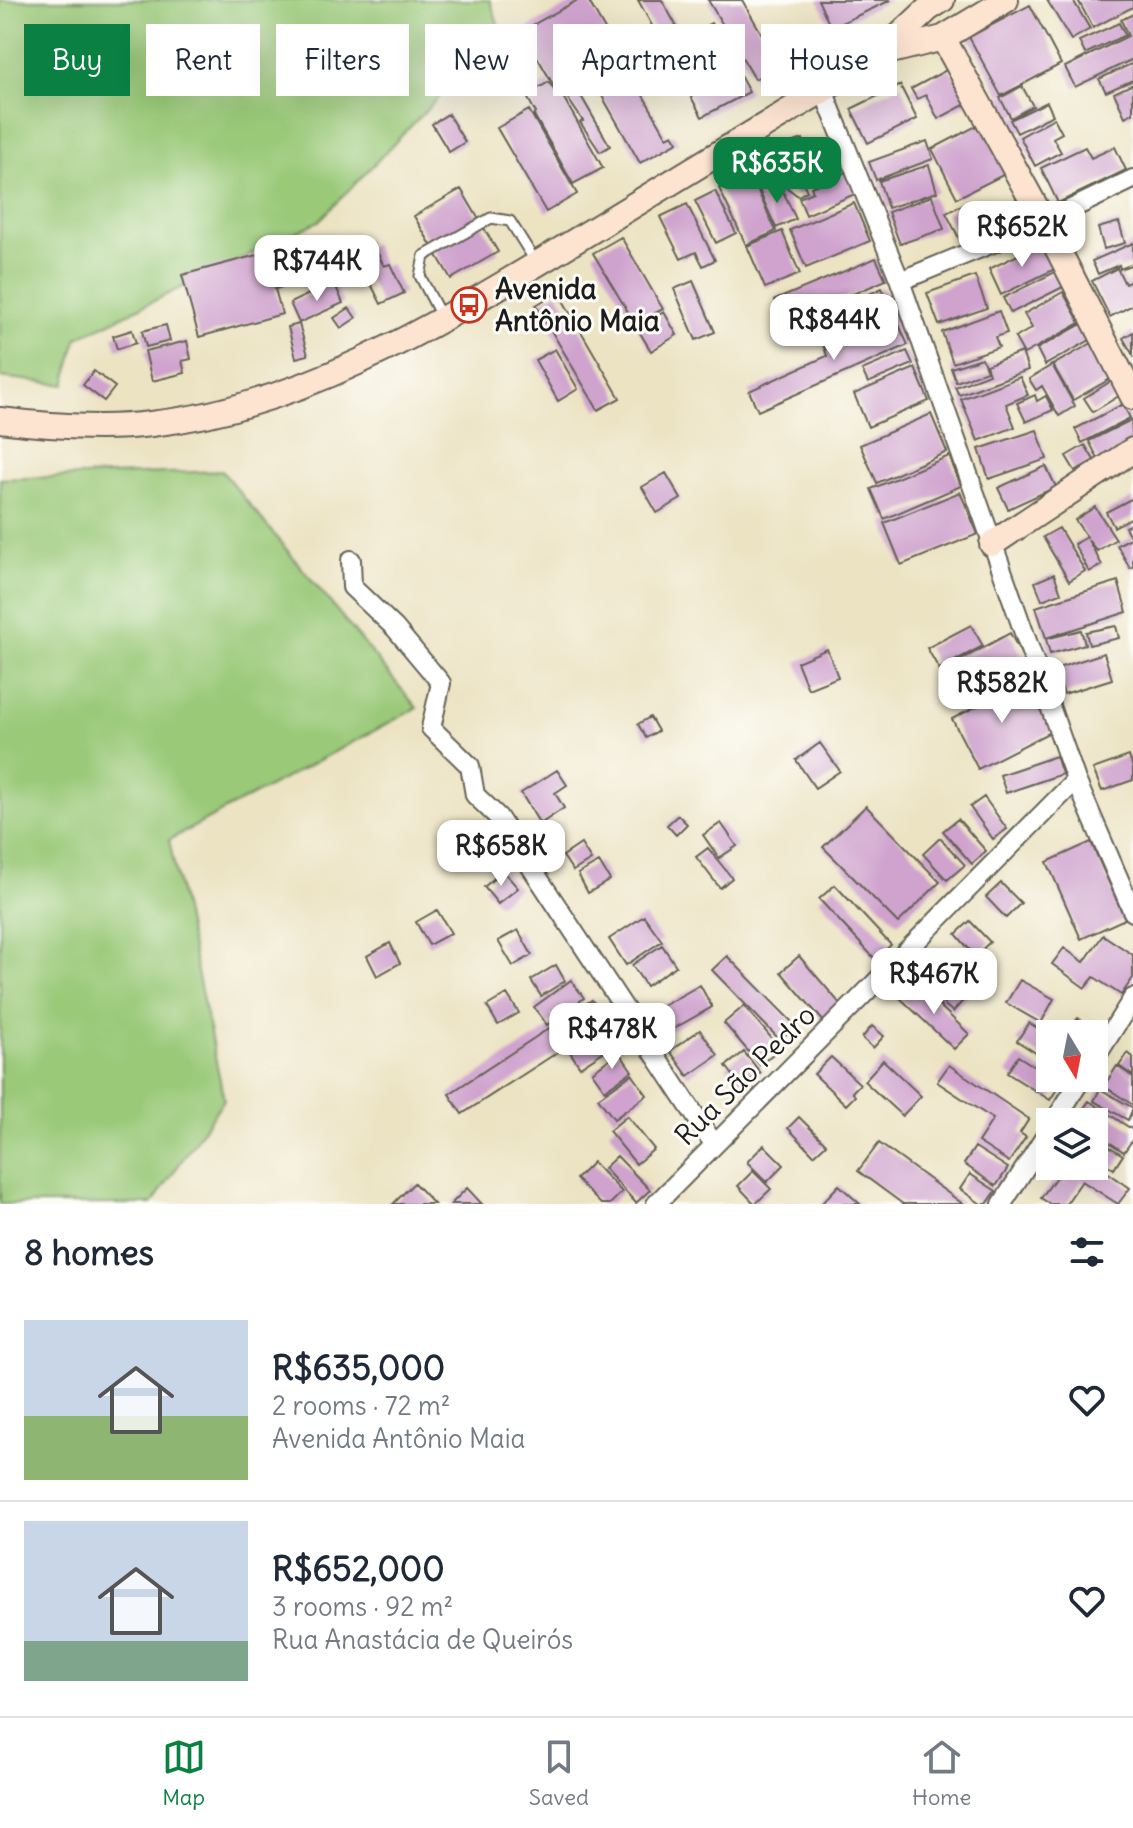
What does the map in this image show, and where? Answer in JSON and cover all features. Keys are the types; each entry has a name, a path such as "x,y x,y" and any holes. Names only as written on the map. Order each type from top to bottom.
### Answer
{"main road":[{"path":"897,50 943,38 1006,0"},
{"path":"897,37 932,3"},
{"path":"943,38 1044,222 1133,397"},
{"path":"0,420 43,425 150,424 217,412 345,370 443,320 813,96"},
{"path":"992,544 1133,450"}],"street":[{"path":"932,3 943,38"},
{"path":"825,96 900,281 1076,780 1133,912"},
{"path":"900,281 1044,222 1133,179"},
{"path":"351,560 352,587 395,628 441,683 431,728 470,766 475,795 498,817 714,1144"},
{"name":"Rua São Pedro","path":"656,1204 1076,780"},
{"path":"1108,1038 1133,998"},
{"path":"1002,1204 1036,1151"}],"lane":[{"path":"443,320 420,276 424,256 491,218 510,221 537,264"}],"green space":[{"path":"0,0 490,0 498,24 425,24 425,96 440,96 319,221 77,338 65,385 0,377"},
{"path":"222,471 417,708 169,840 224,1099 152,1204 0,1204 0,479"}],"building":[{"path":"578,0 588,0 602,24 553,24 553,84 537,57 535,24"},
{"path":"638,0 662,0 675,24 651,24"},
{"path":"708,0 742,0 761,32 761,76 755,79 745,62 745,24 722,24"},
{"path":"818,0 891,0 840,24 829,24"},
{"path":"1047,0 1073,0 1090,29 1071,40"},
{"path":"1078,0 1133,0 1133,7 1093,28"},
{"path":"1030,5 1061,64 1001,96 969,37"},
{"path":"1133,14 1133,59 1075,87 1065,67 1128,36 1121,20"},
{"path":"1119,23 1125,35 1085,54 1079,41"},
{"path":"1133,63 1133,80 1106,92 1099,79"},
{"path":"950,68 968,103 938,119 926,95 917,99 911,89"},
{"path":"549,82 553,96 563,96 603,168 573,184 527,96 537,96 537,89"},
{"path":"1133,84 1133,113 1125,117 1114,93"},
{"path":"900,85 917,119 868,143 851,109 878,96 897,96 897,86"},
{"path":"1022,86 1033,106 1011,118 1000,98"},
{"path":"566,96 581,96 610,146 600,152 580,122 583,121"},
{"path":"602,96 643,96 667,137 673,134 678,142 640,163"},
{"path":"691,96 741,96 702,117"},
{"path":"1047,102 1053,115 1017,133 1010,120"},
{"path":"529,110 577,194 546,212 497,128"},
{"path":"448,114 465,142 449,152 432,124"},
{"path":"1054,118 1062,133 1053,138 1061,152 1035,166 1020,137"},
{"path":"982,123 1007,173 957,198 932,149"},
{"path":"803,139 811,162 799,166 791,143"},
{"path":"834,141 839,155 816,163 812,148"},
{"path":"927,141 933,159 876,180 869,162"},
{"path":"785,144 807,191 798,196 778,181 770,184 757,157"},
{"path":"1085,147 1091,158 1115,147 1126,170 1058,203 1041,168"},
{"path":"824,162 829,176 815,181 810,167"},
{"path":"929,165 937,192 888,208 879,181"},
{"path":"846,172 855,194 806,215 799,198 813,192 811,187"},
{"path":"750,174 776,231 746,245 719,188"},
{"path":"774,185 782,189 796,219 776,228 758,188"},
{"path":"461,189 498,252 451,279 414,216"},
{"path":"715,191 736,233 716,243 695,201"},
{"path":"932,196 944,229 900,244 888,212"},
{"path":"970,201 985,230 961,242 946,213"},
{"path":"854,203 870,241 806,268 790,230"},
{"path":"687,204 715,260 703,266 696,252 681,259 660,217"},
{"path":"1119,222 1125,243 1104,249 1098,228"},
{"path":"782,231 800,274 765,288 747,246"},
{"path":"621,237 663,309 635,324 593,253"},
{"path":"1043,243 1055,269 1001,295 989,269"},
{"path":"1133,243 1133,264 1120,269 1119,265 1098,274 1092,261"},
{"path":"373,244 384,266 390,264 404,293 381,304 369,280 363,283 349,255"},
{"path":"272,251 282,287 275,289 282,314 199,337 182,275"},
{"path":"876,258 886,280 785,323 775,300"},
{"path":"1117,268 1125,284 1133,280 1133,305 1110,317 1092,281"},
{"path":"1059,270 1067,285 1011,313 1003,298"},
{"path":"975,276 987,308 939,325 927,293"},
{"path":"693,281 715,332 696,340 674,289"},
{"path":"334,282 343,303 299,323 290,303"},
{"path":"882,288 893,311 831,341 820,317"},
{"path":"558,292 620,398 598,410 536,305"},
{"path":"1063,292 1080,323 1024,354 1015,338 1032,328 1024,314"},
{"path":"349,308 356,318 341,328 334,318"},
{"path":"999,311 1007,333 995,337 999,347 953,363 942,332"},
{"path":"664,312 677,335 651,351 637,328"},
{"path":"895,316 908,345 758,411 749,391 827,356 824,347"},
{"path":"299,324 308,355 296,358 288,327"},
{"path":"1082,324 1090,340 1045,365 1037,349"},
{"path":"166,325 170,341 146,347 142,331"},
{"path":"132,330 136,343 117,349 113,336"},
{"path":"1133,332 1133,355 1123,338"},
{"path":"187,341 191,359 182,361 185,373 152,381 145,351"},
{"path":"1092,343 1112,378 1073,400 1053,365"},
{"path":"555,349 578,389 558,401 535,360"},
{"path":"907,351 913,364 868,383 862,370"},
{"path":"1022,352 1028,370 959,395 955,387 989,374 986,365"},
{"path":"982,358 987,371 956,382 951,368"},
{"path":"1052,365 1075,406 1059,416 1042,386 1036,390 1029,379"},
{"path":"915,368 929,401 868,427 854,394"},
{"path":"94,371 115,387 104,401 83,385"},
{"path":"1020,377 1028,395 1006,404 1015,427 978,441 961,399"},
{"path":"1113,380 1122,394 1093,412 1084,398"},
{"path":"1035,395 1037,401 1046,396 1053,410 1026,422 1017,403"},
{"path":"1123,404 1130,418 1082,443 1075,429"},
{"path":"931,414 947,452 877,483 860,445"},
{"path":"1131,420 1133,443 1099,461 1089,441"},
{"path":"1037,430 1047,459 989,479 979,449"},
{"path":"1085,445 1094,460 1075,471 1066,456"},
{"path":"949,456 961,486 884,519 871,489"},
{"path":"1046,466 1056,487 1008,509 998,488"},
{"path":"666,473 681,499 657,513 642,487"},
{"path":"960,492 978,534 901,565 884,523"},
{"path":"1133,498 1133,517 1114,527 1106,512"},
{"path":"1095,507 1116,539 1097,551 1088,540 1102,565 1089,572 1074,544 1087,537 1075,520"},
{"path":"1133,523 1133,567 1130,568 1117,545 1131,538 1125,527"},
{"path":"1059,528 1085,571 1069,581 1043,537"},
{"path":"1054,574 1061,593 1042,600 1035,582"},
{"path":"1118,581 1127,612 1046,638 1036,607"},
{"path":"971,625 983,646 939,669 927,648"},
{"path":"1116,626 1119,638 1089,645 1086,632"},
{"path":"1081,630 1085,644 1050,654 1046,639"},
{"path":"1010,633 1029,668 963,703 944,669"},
{"path":"827,649 838,677 808,689 797,662"},
{"path":"1104,653 1112,679 1064,694 1055,669"},
{"path":"1026,681 1052,731 978,769 952,719"},
{"path":"650,717 658,731 646,738 638,724"},
{"path":"820,743 840,771 815,788 796,760"},
{"path":"1056,756 1062,774 1006,793 1000,775"},
{"path":"1129,756 1133,780 1102,791 1093,769"},
{"path":"557,770 567,785 555,793 564,808 540,824 521,793"},
{"path":"984,797 1007,829 993,839 970,807"},
{"path":"866,806 940,882 898,923 823,847"},
{"path":"678,815 687,824 676,835 667,825"},
{"path":"958,819 986,851 972,864 943,831"},
{"path":"721,823 737,846 719,858 703,835"},
{"path":"940,838 965,865 947,880 923,854"},
{"path":"1091,842 1125,919 1081,939 1047,862"},
{"path":"581,844 591,860 573,871 563,856"},
{"path":"708,848 732,878 720,888 696,857"},
{"path":"599,862 610,880 588,893 578,874"},
{"path":"503,871 518,888 498,904 484,887"},
{"path":"1001,883 1021,903 1006,918 986,897"},
{"path":"835,885 891,945 875,959 819,899"},
{"path":"437,910 451,933 429,945 416,922"},
{"path":"644,916 662,941 626,965 609,939"},
{"path":"970,921 990,942 975,956 956,934"},
{"path":"518,930 532,955 513,966 498,941"},
{"path":"1103,935 1133,955 1133,978 1121,995 1094,977 1085,988 1052,964 1064,948 1084,962"},
{"path":"390,943 400,963 377,976 367,956"},
{"path":"662,945 676,966 646,986 632,965"},
{"path":"727,956 795,1025 780,1040 712,970"},
{"path":"799,956 843,1007 824,1022 781,972"},
{"path":"556,965 565,981 541,996 531,980"},
{"path":"945,968 971,991 953,1012 926,989"},
{"path":"571,980 584,998 547,1025 534,1007"},
{"path":"1020,980 1054,999 1043,1020 1036,1020 1006,1003"},
{"path":"915,982 969,1034 954,1049 900,998"},
{"path":"700,985 712,1007 666,1033 654,1011"},
{"path":"507,994 519,1013 498,1025 487,1006"},
{"path":"592,1000 606,1021 462,1114 449,1094"},
{"path":"744,1006 780,1048 760,1065 724,1023"},
{"path":"1029,1023 1036,1027 1036,1053 1017,1041"},
{"path":"603,1026 615,1044 580,1067 568,1049"},
{"path":"872,1026 884,1036 873,1048 862,1038"},
{"path":"700,1030 718,1055 688,1076 670,1051"},
{"path":"619,1052 632,1071 605,1090 592,1072"},
{"path":"744,1052 761,1073 742,1087 726,1066"},
{"path":"1128,1053 1133,1057 1133,1076 1119,1066"},
{"path":"1018,1056 1036,1067 1036,1091 1007,1073"},
{"path":"831,1057 860,1084 852,1092 855,1096 846,1105 814,1074"},
{"path":"883,1060 921,1096 902,1116 864,1081"},
{"path":"949,1065 1029,1119 1020,1133 1026,1137 1009,1162 978,1142 993,1119 937,1082"},
{"path":"1117,1066 1133,1077 1133,1105 1108,1089 1108,1080"},
{"path":"632,1074 647,1095 614,1119 598,1098"},
{"path":"1037,1092 1055,1092 1050,1100"},
{"path":"1098,1092 1105,1092 1133,1108 1128,1120 1094,1101"},
{"path":"1089,1101 1100,1108 1084,1108"},
{"path":"1108,1114 1133,1130 1133,1139 1124,1152 1108,1141"},
{"path":"627,1116 654,1149 636,1164 609,1131"},
{"path":"799,1117 826,1144 814,1155 788,1128"},
{"path":"879,1143 963,1204 903,1204 858,1171"},
{"path":"764,1145 784,1165 767,1182 747,1162"},
{"path":"1108,1146 1123,1155 1114,1169 1108,1165"},
{"path":"975,1147 1008,1168 996,1186 964,1164"},
{"path":"617,1156 650,1190 636,1203 604,1168"},
{"path":"593,1162 622,1192 610,1204 601,1204 576,1179"},
{"path":"753,1171 771,1189 755,1204 738,1186"},
{"path":"1108,1173 1130,1188 1118,1204 1082,1181 1066,1204 1050,1204 1041,1198 1054,1180 1108,1180"},
{"path":"970,1174 996,1191 987,1204 981,1204 960,1189"},
{"path":"414,1183 434,1204 393,1204"},
{"path":"839,1185 860,1204 821,1204"},
{"path":"467,1188 482,1204 451,1204"}],"place":[{"name":"Avenida Antônio Maia","path":"469,305"}]}
